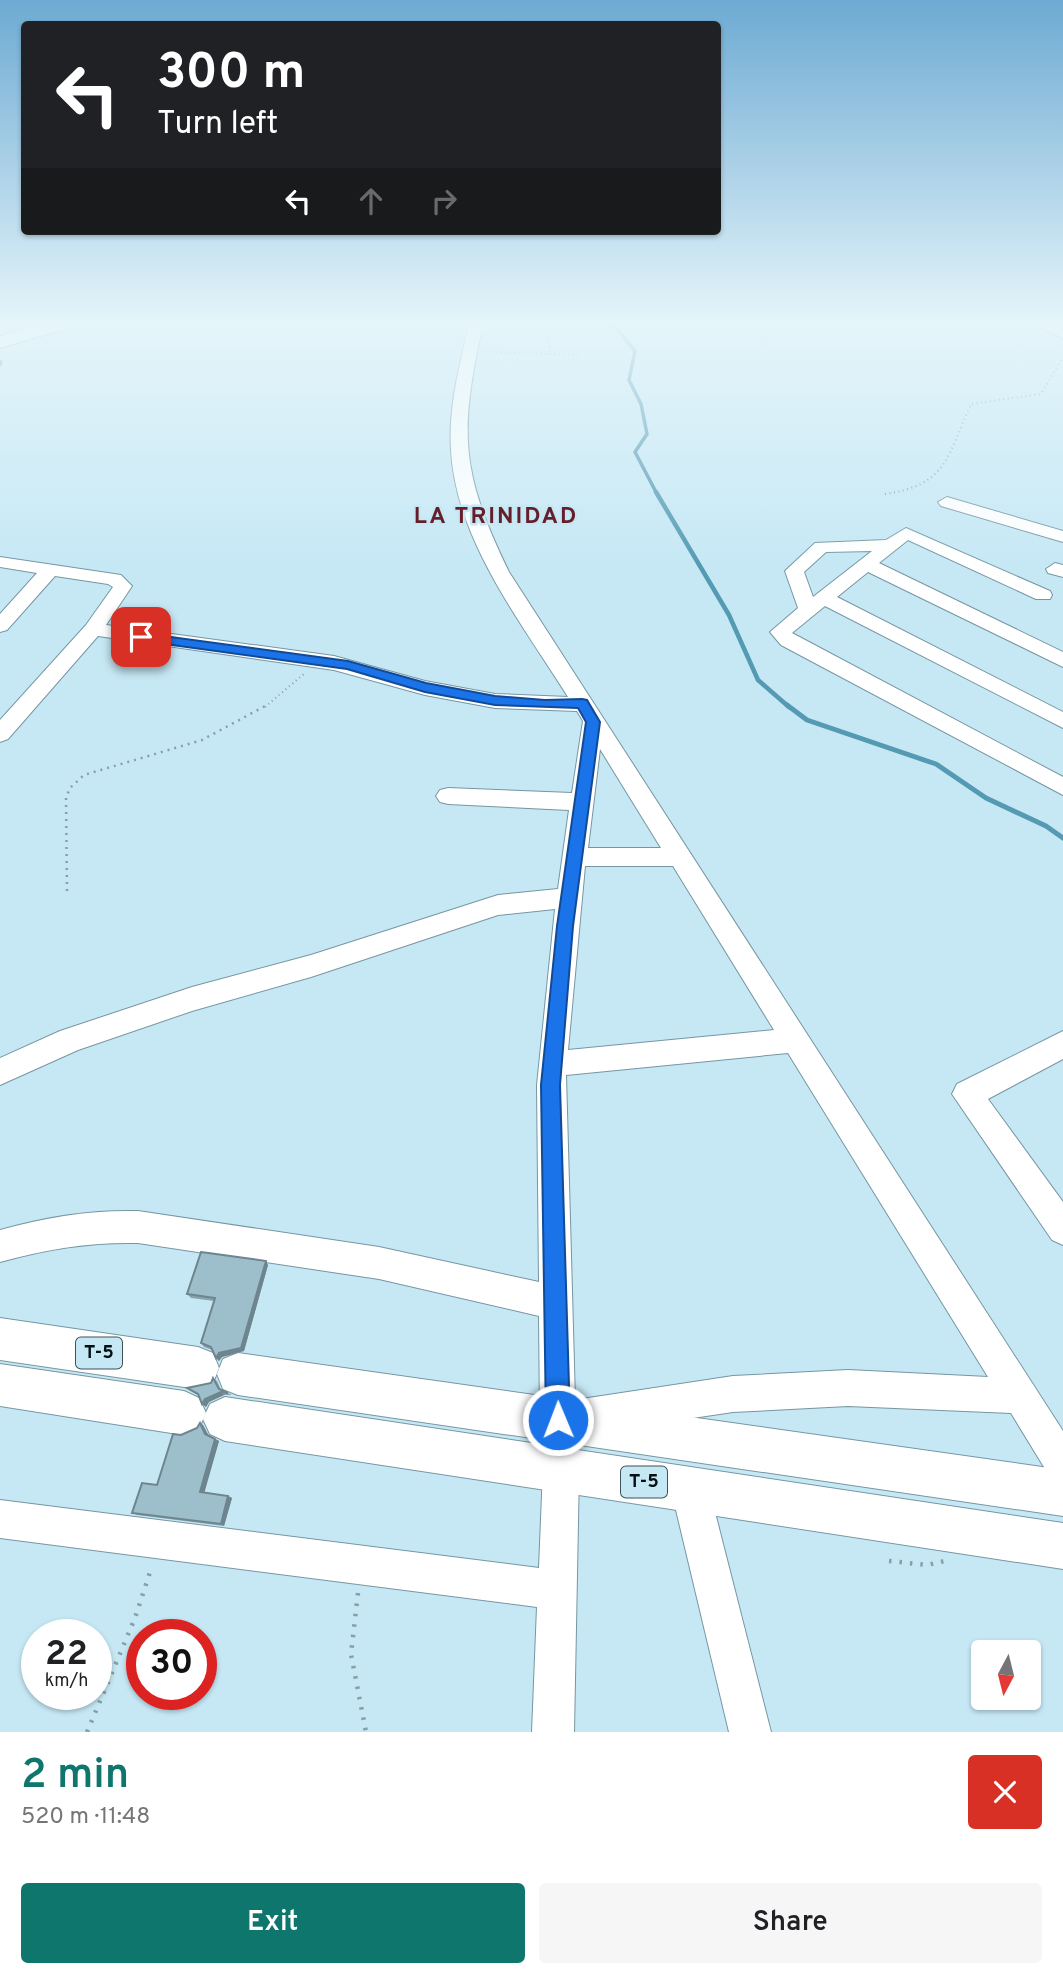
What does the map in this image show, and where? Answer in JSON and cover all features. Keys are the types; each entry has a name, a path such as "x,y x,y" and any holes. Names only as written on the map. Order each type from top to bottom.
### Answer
{"main road":[{"name":"T-5","path":"0,1339 1063,1493"},
{"name":"T-5","path":"44,1345 13,1387 1063,1546"},
{"path":"377,1442 387,1395"}],"street":[{"path":"458,405 457,440 468,503 500,572 1063,1464"},
{"path":"947,502 1063,537"},
{"path":"1043,595 906,533 782,629 782,637 1063,787"},
{"path":"892,545 821,547 794,571 816,604 1063,721"},
{"path":"0,562 121,582 123,586 93,629 0,734"},
{"path":"867,565 1063,660"},
{"path":"0,626 51,569"},
{"path":"93,629 189,645 348,665 425,688 495,701 545,705 587,713"},
{"path":"587,713 581,802 552,1063 558,1420 733,1394 848,1388 1020,1396"},
{"path":"448,796 581,802"},
{"path":"574,857 680,858"},
{"path":"0,1072 70,1041 180,1003 311,966 498,905 569,898"},
{"path":"552,1063 796,1040"},
{"path":"1063,1044 1029,1065 967,1094 1063,1229"},
{"path":"0,1246 53,1231 100,1226 138,1227 214,1236 379,1263 556,1303"},
{"path":"552,1732 561,1470"},
{"path":"690,1489 750,1732"},
{"path":"0,1519 558,1590"}],"path":[{"path":"885,494 911,491 932,481 939,473 971,405"},
{"path":"67,891 66,798 76,781 84,775 203,743 273,701 316,660"},
{"path":"87,1732 135,1618 160,1539"},
{"path":"889,1561 923,1566"},
{"path":"363,1565 352,1623 351,1654 366,1732"}],"building":[{"path":"201,1252 266,1261 241,1348 219,1353 216,1358 211,1347 201,1343 215,1298 187,1294"},
{"path":"213,1378 219,1389 228,1393 221,1392 205,1399 202,1404 198,1394 187,1388 211,1383"},
{"path":"200,1423 205,1434 215,1439 200,1492 228,1496 221,1524 132,1513 142,1483 157,1485 173,1434 181,1435 197,1428"}],"waterway":[{"path":"641,405 647,434 635,452 657,494"},
{"path":"656,492 729,615 758,680 789,707"},
{"path":"787,705 807,720 936,764 986,798 1046,826 1063,838"}],"district":[{"name":"LA TRINIDAD","path":"496,517"}],"route":[{"path":"141,637 348,665 425,688 495,701 545,705 582,704 593,722 565,926 551,1085 558,1420"}]}
